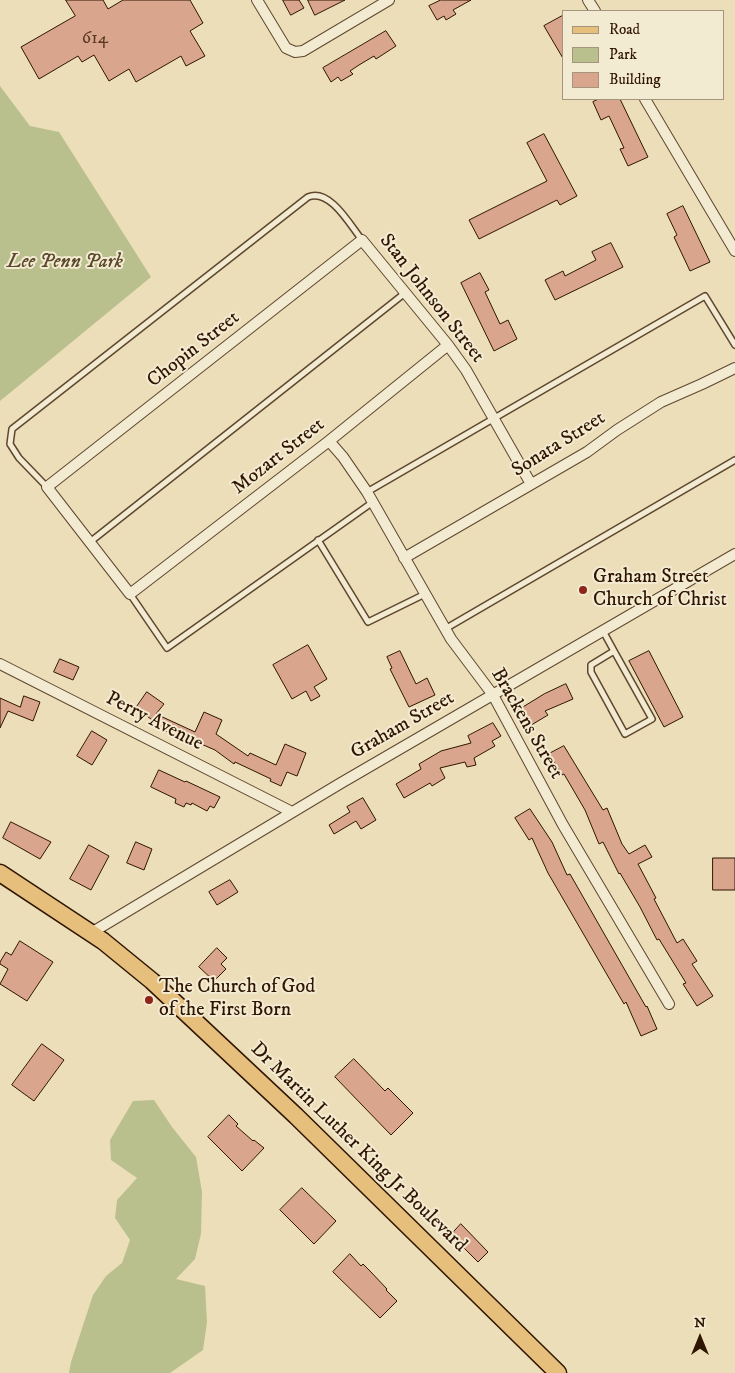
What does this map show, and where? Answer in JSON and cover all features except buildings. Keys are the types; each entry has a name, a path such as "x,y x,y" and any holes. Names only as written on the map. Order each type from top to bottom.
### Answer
{"main road":[{"name":"Dr Martin Luther King Jr Boulevard","path":"0,873 91,933 152,980 414,1231 558,1373"}],"street":[{"path":"257,0 286,48 298,52 303,51 389,0"},
{"path":"646,100 735,251"},
{"name":"Stan Johnson Street","path":"362,240 448,345 466,370 531,484"},
{"name":"Chopin Street","path":"47,487 362,240"},
{"name":"Mozart Street","path":"130,594 329,441 448,345"},
{"name":"Sonata Street","path":"404,558 587,452 661,402 709,382 735,368"},
{"name":"Brackens Street","path":"329,441 343,457 367,492 445,629 493,695 563,825 669,1004"},
{"path":"47,487 130,594"},
{"name":"Graham Street","path":"91,933 292,812 602,630 734,556"},
{"name":"Perry Avenue","path":"0,664 292,812"}],"lane":[{"path":"47,487 19,458 10,444 12,429 308,197 314,194 329,199 362,240"},
{"path":"90,542 406,293"},
{"path":"367,492 705,296 735,345"},
{"path":"445,629 735,460"},
{"path":"130,594 167,648 373,502"},
{"path":"318,540 368,622 425,594"},
{"path":"602,630 614,651 652,719 625,734 591,672 591,665 594,662 614,651"}],"green space":[{"name":"Lee Penn Park","path":"0,86 30,126 59,132 151,277 0,401"},
{"path":"154,1100 172,1127 196,1157 202,1192 201,1234 195,1259 176,1279 205,1286 207,1322 203,1350 170,1373 69,1373 93,1295 106,1276 122,1263 130,1240 115,1218 117,1200 137,1178 111,1160 110,1140 133,1101"}],"place":[{"name":"Graham Street Church of Christ","path":"583,590"},
{"name":"The Church of God of the First Born","path":"149,1000"}]}
